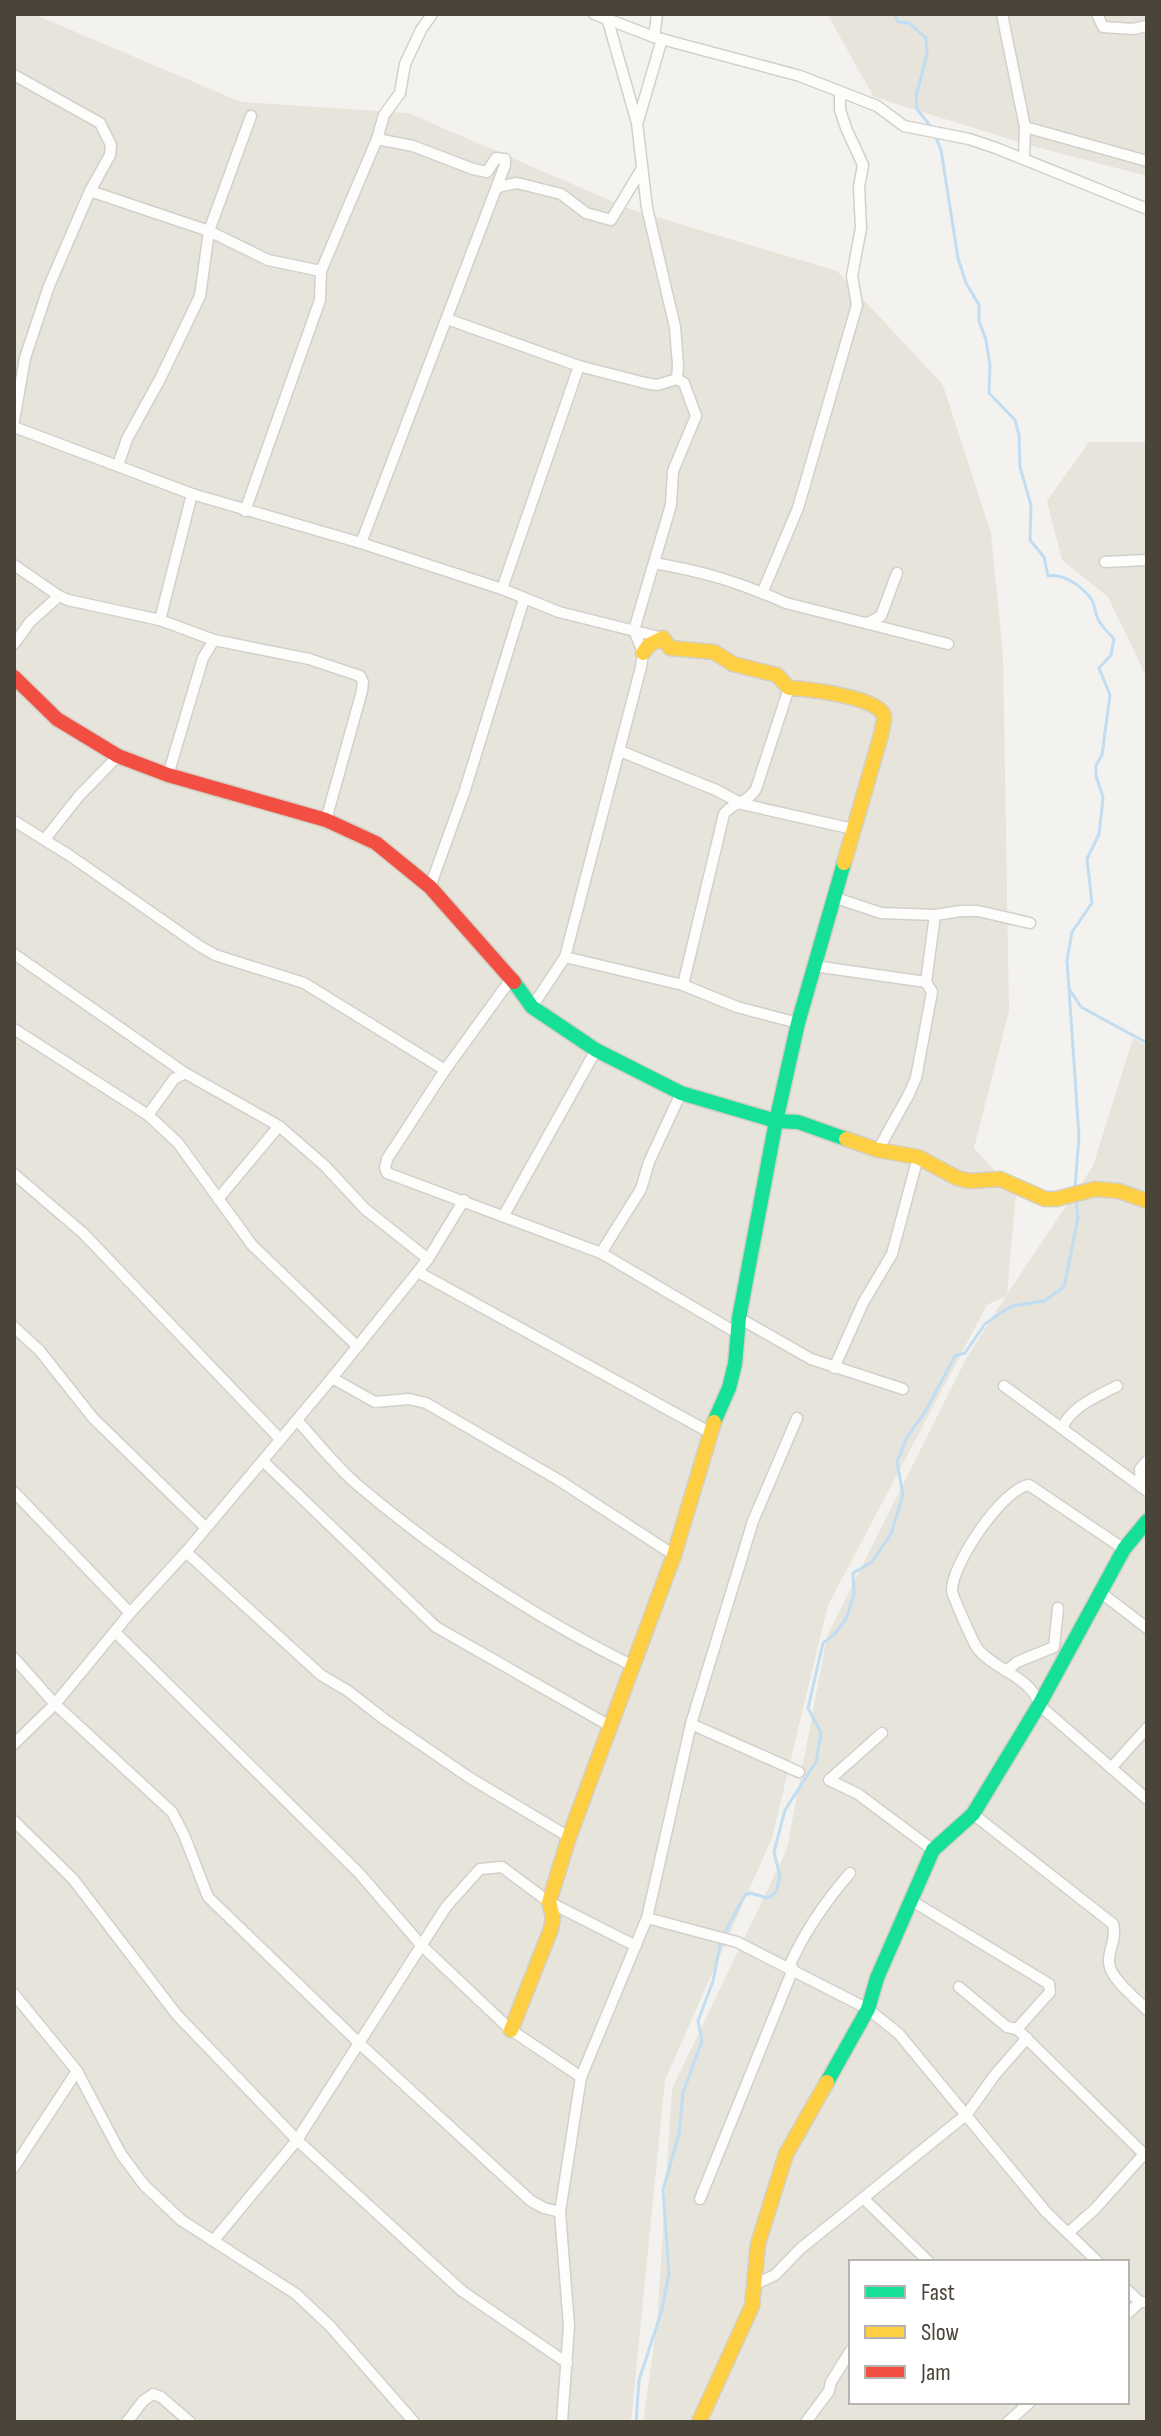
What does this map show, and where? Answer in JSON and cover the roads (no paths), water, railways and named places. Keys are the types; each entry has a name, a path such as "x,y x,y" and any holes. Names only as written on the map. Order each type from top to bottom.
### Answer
{"street":[{"path":"245,511 320,300 321,271 377,139 384,115 400,93 405,64 432,14"},
{"path":"594,14 607,16 658,38 800,76 877,106 904,126 969,139 1147,209"},
{"path":"637,123 658,38 657,14"},
{"path":"1002,14 1025,127 1024,159"},
{"path":"1097,14 1103,27 1112,30 1147,26"},
{"path":"607,16 637,123 647,208 675,327 677,379"},
{"path":"14,75 100,123 111,145 110,155 90,191 20,356 14,424 192,494 361,543 502,589 559,612 663,638 670,648 714,652 733,664 771,673 789,688 822,690 869,704 882,711 884,716 836,898 798,1023 776,1121 729,1388 709,1432 674,1555 569,1837 549,1902 553,1917 551,1929 511,2030"},
{"path":"763,591 798,508 857,305 852,276 861,228 859,187 863,165 840,110 840,94"},
{"path":"118,465 127,439 200,296 209,231 251,116"},
{"path":"1025,127 1147,161"},
{"path":"361,543 504,173 505,159 496,158 487,172 413,146 377,139"},
{"path":"498,187 517,183 561,194 586,213 611,220 641,170"},
{"path":"90,191 209,231 268,260 321,271"},
{"path":"447,319 579,366 657,385 677,379 684,383 696,416 673,471 671,505 634,630 643,653"},
{"path":"502,589 579,366"},
{"path":"160,620 192,494"},
{"path":"1105,562 1147,560"},
{"path":"654,563 705,572 763,591 786,603 948,644"},
{"path":"14,565 59,596 160,620 214,640 309,659 360,676 362,691 326,820"},
{"path":"868,623 881,616 897,573"},
{"path":"14,644 30,622 59,596"},
{"path":"430,887 465,790 524,599"},
{"path":"532,1007 565,957 643,653 649,645 663,638"},
{"path":"168,775 203,658 214,640"},
{"path":"14,677 57,719 118,756 168,775 326,820 376,843 430,887 532,1007 596,1050 681,1093 776,1121 798,1122 878,1150 918,1157 957,1178 969,1181 1000,1179 1045,1199 1095,1189 1119,1191 1147,1201"},
{"path":"683,985 724,814 751,798 763,775 789,688"},
{"path":"620,751 716,790 742,804 853,829"},
{"path":"45,839 79,796 118,756"},
{"path":"14,821 198,945 231,960 304,983 445,1070"},
{"path":"836,898 881,913 935,915 978,911 1030,923"},
{"path":"878,1150 916,1078 932,992 926,982 935,915"},
{"path":"14,954 171,1064 279,1126 325,1166 365,1209 428,1259"},
{"path":"565,957 683,985 737,1007 798,1023"},
{"path":"814,966 926,982"},
{"path":"511,979 445,1070 387,1159 387,1173 601,1253 737,1333"},
{"path":"14,1029 148,1115 178,1143 252,1245 357,1346"},
{"path":"504,1215 596,1050"},
{"path":"171,1064 174,1079"},
{"path":"148,1115 174,1079 185,1073"},
{"path":"601,1253 641,1189 649,1162 681,1093"},
{"path":"218,1199 279,1126"},
{"path":"834,1368 863,1303 892,1254 918,1157"},
{"path":"14,1174 83,1233 280,1439"},
{"path":"14,1744 55,1704 332,1378 428,1259 464,1200"},
{"path":"418,1272 709,1432"},
{"path":"739,1318 811,1359 903,1389"},
{"path":"14,1327 40,1351 93,1418 205,1527"},
{"path":"332,1378 375,1402 409,1399 426,1403 557,1479 674,1555"},
{"path":"1004,1386 1144,1489"},
{"path":"1062,1428 1078,1408 1117,1386"},
{"path":"562,2422 569,2326 560,2212 581,2077 647,1918 691,1724 753,1521 797,1418"},
{"path":"297,1420 358,1485 432,1543 565,1632 633,1666"},
{"path":"263,1461 436,1627 610,1726"},
{"path":"1144,1489 1140,1469 1147,1461"},
{"path":"1124,1549 1029,1485 1014,1490 996,1510 966,1552 952,1588 977,1647 1035,1692 1039,1705 1147,1799"},
{"path":"14,1492 130,1613"},
{"path":"699,2422 752,2306 758,2244 786,2154 868,2009 877,1978 933,1850 973,1814 1039,1705 1124,1549 1147,1521"},
{"path":"186,1552 321,1675 470,1778 569,1837"},
{"path":"1100,1592 1147,1628"},
{"path":"1006,1671 1017,1662 1054,1647 1058,1608"},
{"path":"115,1632 359,1873 422,1946 511,2030 581,2077"},
{"path":"14,1658 55,1704 172,1812 208,1897 359,2043 531,2201 560,2212"},
{"path":"691,1724 799,1772"},
{"path":"1111,1768 1147,1728"},
{"path":"882,1733 829,1780 858,1794 933,1850"},
{"path":"973,1814 1113,1924 1116,1935 1109,1962 1114,1974 1147,2010"},
{"path":"14,1821 73,1879 177,2015 297,2140 462,2291 567,2363"},
{"path":"214,2240 297,2140 446,1907 480,1869 502,1867 549,1902 636,1946"},
{"path":"700,2199 802,1937 850,1873"},
{"path":"912,1901 1049,1984 1050,1992 1017,2029"},
{"path":"647,1918 737,1942 868,2009 899,2034 1023,2185 1096,2260"},
{"path":"959,1987 1007,2027 1017,2029 1027,2038 1146,2156 1068,2233"},
{"path":"14,1994 77,2071 121,2154 144,2185 181,2220 296,2294 330,2326 414,2422"},
{"path":"753,2285 775,2275 800,2249 967,2114 1027,2038"},
{"path":"14,2167 77,2071"},
{"path":"864,2199 926,2260"},
{"path":"806,2422 829,2391 831,2382 849,2353"},
{"path":"127,2422 143,2401 153,2394 161,2397 190,2422"},
{"path":"1008,2422 1028,2404"}],"waterway":[{"path":"894,14 898,22 909,23 926,38 927,54 916,96 917,109 932,128"},
{"path":"935,135 941,150 958,258 966,283 979,305 979,321 990,365 989,393 1015,420 1019,435 1020,467 1031,505 1030,540 1044,557 1048,576 1067,579 1084,590 1092,600 1099,622 1114,639 1111,655 1099,668 1110,695 1102,755 1096,765 1103,797 1099,834 1087,859 1092,903 1072,932 1067,960 1079,1136 1075,1188"},
{"path":"1070,990 1081,1007 1147,1043"},
{"path":"724,1934 745,1895 750,1893 768,1898 776,1892 780,1877 774,1852 785,1810 816,1762 821,1733 808,1708 823,1643 834,1635 846,1619 854,1594 853,1573 872,1562 891,1534 903,1495 897,1462 907,1437 925,1412 955,1356 965,1353 985,1324 1012,1306 1044,1301 1064,1287 1078,1218 1076,1199"},
{"path":"636,2422 639,2380 662,2310 669,2273 663,2190 679,2134 683,2093 702,2041 698,2021 713,1981 721,1941"}]}
